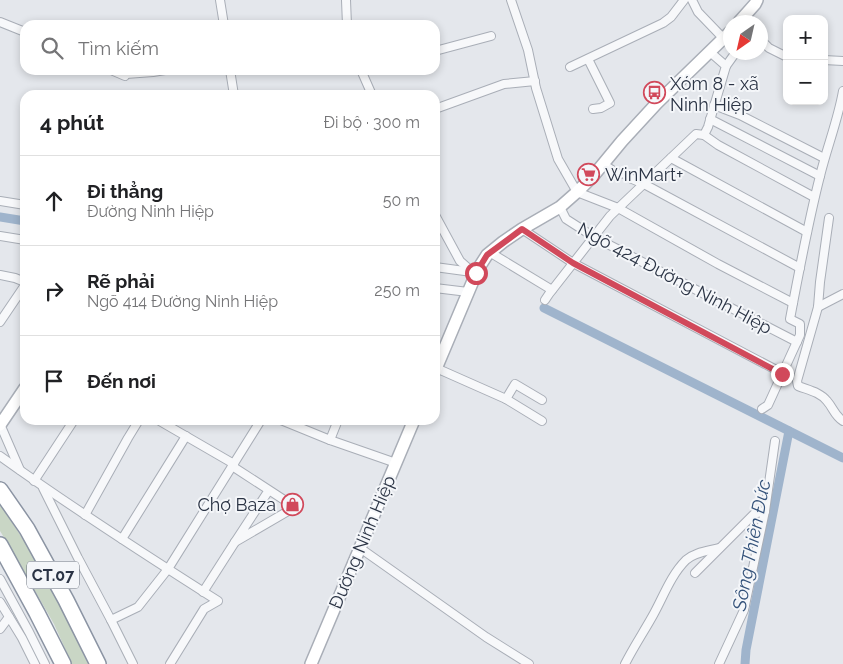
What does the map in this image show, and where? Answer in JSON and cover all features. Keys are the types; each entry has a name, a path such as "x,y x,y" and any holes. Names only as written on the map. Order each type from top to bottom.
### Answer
{"highway":[{"name":"CT.07","path":"0,490 27,528 98,664"},
{"name":"CT.07","path":"0,545 63,664"}],"main road":[{"path":"744,15 756,2"},
{"path":"440,356 476,273 487,255 522,229 560,207 577,192 657,103 723,40"},
{"path":"0,424 20,395"},
{"name":"Đường Ninh Hiệp","path":"311,664 412,425"}],"street":[{"path":"220,0 223,20"},
{"path":"346,0 347,20"},
{"path":"511,0 528,50 558,159 577,192 618,208 718,264 793,303"},
{"path":"570,67 663,24 684,0"},
{"path":"692,0 698,12 723,33"},
{"path":"749,15 756,2"},
{"path":"0,22 20,30"},
{"path":"440,50 491,36"},
{"path":"768,47 783,55"},
{"path":"710,52 726,66"},
{"path":"588,59 610,103 601,108 593,109"},
{"path":"704,135 726,66 730,60"},
{"path":"828,60 843,61"},
{"path":"231,75 233,90"},
{"path":"363,75 370,90"},
{"path":"440,107 504,84 535,81"},
{"path":"762,409 768,405 800,335 800,324 790,319 814,197 824,158 840,110 843,90"},
{"path":"714,105 740,115 824,158"},
{"path":"710,119 820,176"},
{"path":"545,300 610,216 696,134 704,135 814,197"},
{"path":"671,158 807,232"},
{"path":"603,164 618,174 623,173 800,268"},
{"path":"0,201 20,204"},
{"name":"Ngõ 424 Đường Ninh Hiệp","path":"560,207 566,219 594,237 796,342"},
{"path":"829,218 818,307 797,381 798,386 820,394 843,420"},
{"path":"440,224 460,261 476,273"},
{"path":"522,229 573,263 782,374"},
{"path":"0,236 20,239"},
{"path":"490,252 552,290"},
{"path":"440,267 476,273"},
{"path":"0,275 20,280"},
{"path":"440,289 468,292"},
{"path":"0,322 20,291"},
{"path":"818,307 843,294"},
{"path":"440,365 506,399 542,421"},
{"path":"506,399 515,384 542,400"},
{"path":"0,424 21,471"},
{"path":"34,481 71,425"},
{"path":"85,515 136,425"},
{"path":"167,425 233,465 296,507 235,542"},
{"path":"111,620 138,607 168,569 258,425"},
{"path":"293,425 396,463"},
{"path":"330,440 336,425"},
{"path":"122,539 186,436"},
{"path":"719,664 744,610 765,511 774,441"},
{"path":"0,456 85,515 218,601 204,609 170,664"},
{"path":"42,486 133,664"},
{"path":"203,592 269,490"},
{"path":"695,573 754,514 765,511"},
{"path":"360,548 529,664"},
{"path":"625,664 670,581 687,560 698,553 719,548"},
{"path":"0,578 30,632 44,664"},
{"path":"0,602 35,664"},
{"path":"0,629 9,617"}],"green space":[{"path":"0,505 48,582 88,664 72,664 54,624 0,531"}],"waterway":[{"path":"0,217 20,220"},
{"path":"544,308 843,458"},
{"name":"Sông Thiên Đức","path":"745,664 746,650 789,431"}],"place":[{"name":"Xóm 8 - xã Ninh Hiệp","path":"654,93"},
{"name":"WinMart+","path":"589,174"},
{"name":"Chợ Baza","path":"292,504"}],"route":[{"path":"476,273 487,255 522,229 573,263 782,374"}]}
